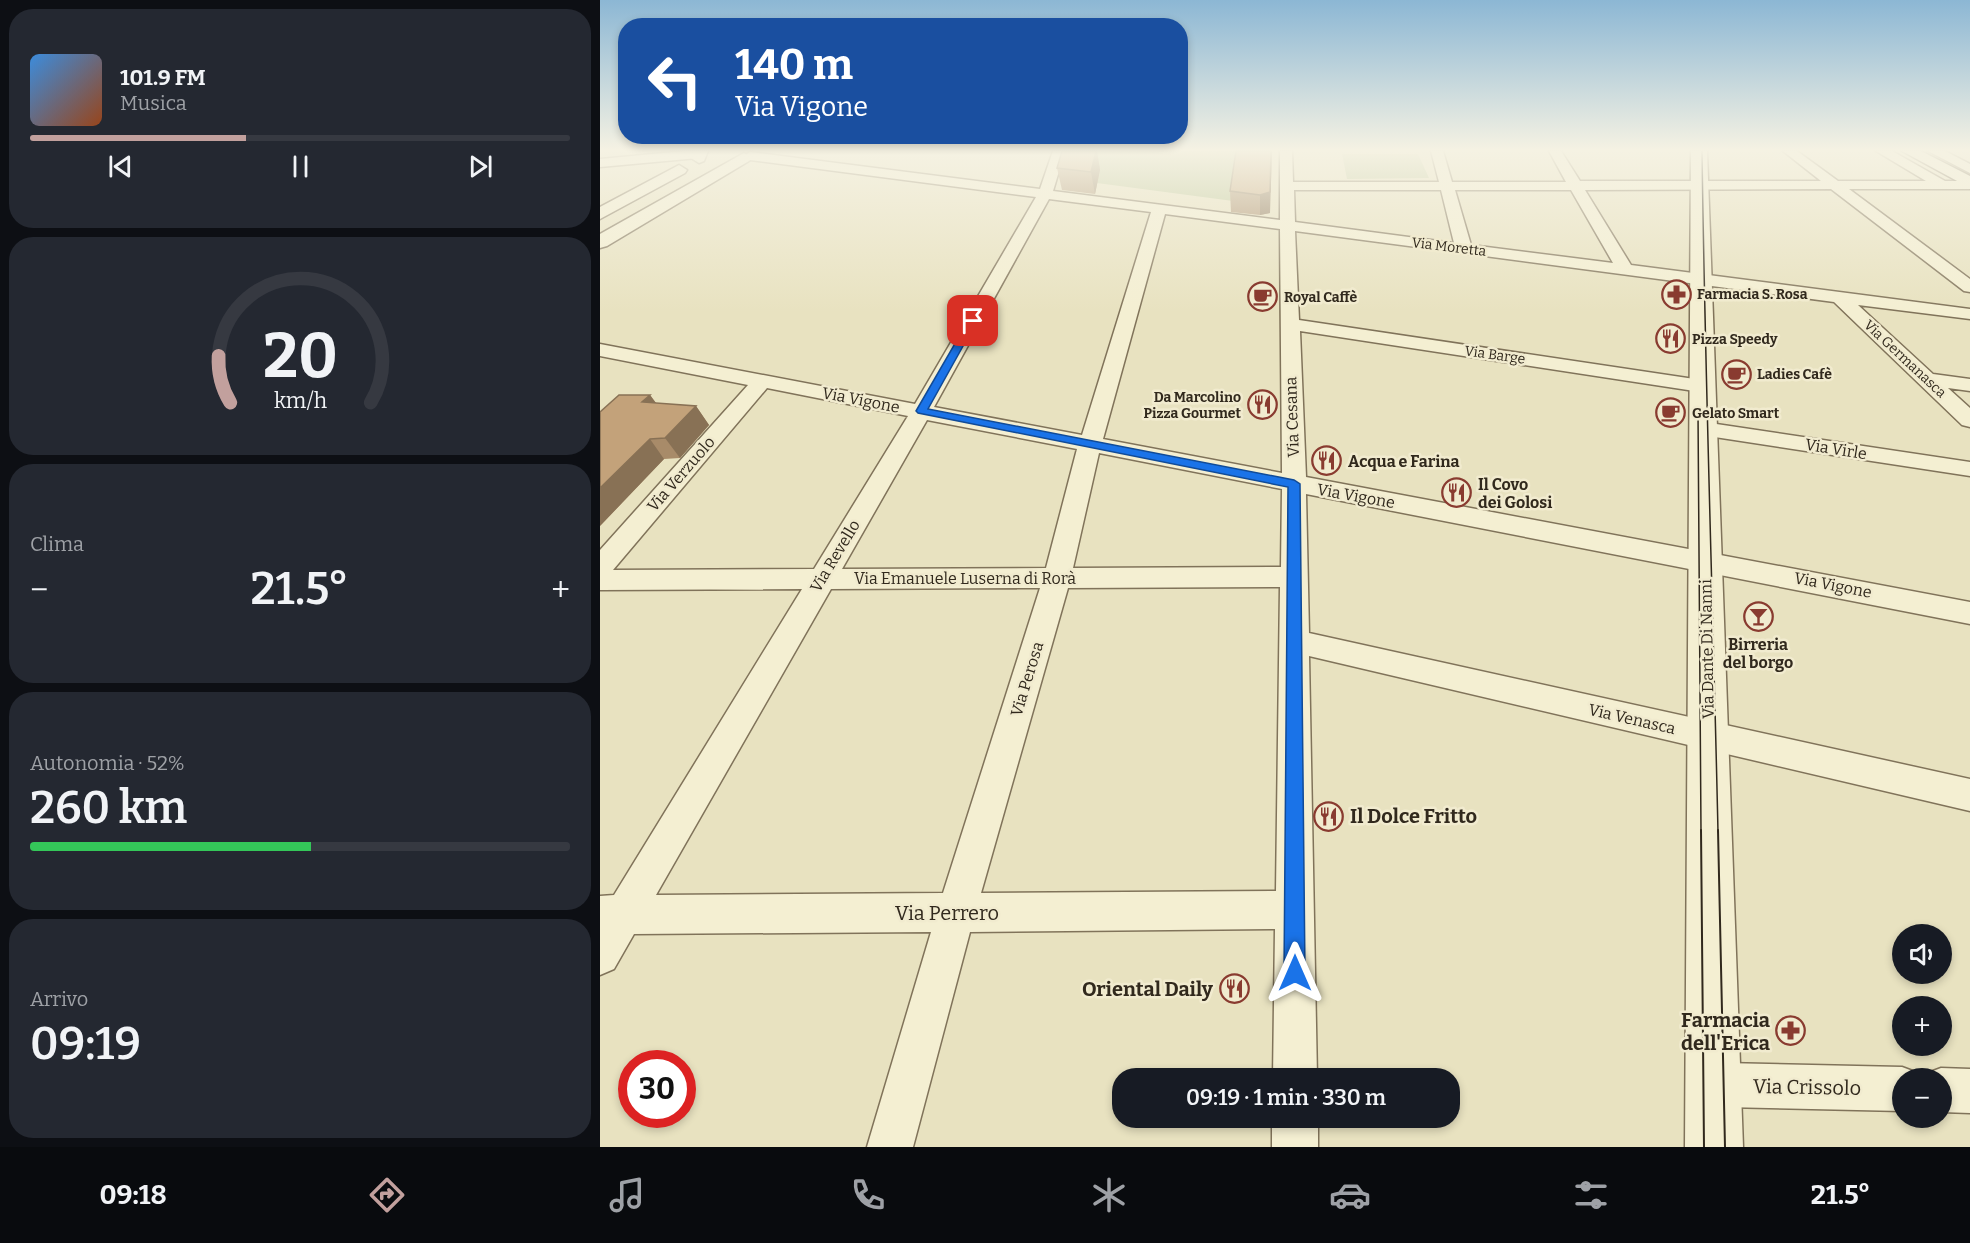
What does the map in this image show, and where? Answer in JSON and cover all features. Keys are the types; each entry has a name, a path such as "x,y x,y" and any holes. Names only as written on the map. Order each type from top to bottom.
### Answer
{"street":[{"path":"600,214 616,205"},
{"path":"600,242 665,205"},
{"name":"Via Revello","path":"600,955 612,915 821,579 922,411 1039,205"},
{"name":"Via Moretta","path":"1125,205 1970,314"},
{"name":"Via Cesana","path":"1287,205 1294,484 1295,1068"},
{"path":"1451,205 1464,249"},
{"path":"1585,205 1625,269"},
{"name":"Via Dante Di Nanni","path":"1700,205 1701,386 1709,736 1714,1147"},
{"path":"1860,205 1970,287"},
{"name":"Via Perosa","path":"890,1147 956,912 1057,578 1090,444 1159,209"},
{"name":"Via Germanasca","path":"1839,297 1970,420"},
{"name":"Via Barge","path":"1289,324 1701,386"},
{"name":"Via Vigone","path":"600,350 1294,484 1705,560 1970,613"},
{"path":"1926,379 1970,385"},
{"name":"Via Verzuolo","path":"600,567 762,381"},
{"name":"Via Virle","path":"1703,429 1970,469"},
{"name":"Via Emanuele Luserna di Rorà","path":"600,580 1294,577"},
{"name":"Via Venasca","path":"1294,641 1970,795"},
{"name":"Via Perrero","path":"612,915 1295,910"},
{"name":"Via Crissolo","path":"1713,1087 1724,1084 1892,1089"},
{"path":"1952,1090 1970,1091"},
{"path":"1295,1128 1295,1147"}],"building":[{"path":"619,395 650,395 642,402 696,406 665,438 650,439 600,488 600,412"}],"tram line":[{"path":"1703,205 1718,832"},
{"path":"1698,412 1701,832"},
{"path":"1701,830 1704,1147"},
{"path":"1718,830 1725,1147"}],"place":[{"name":"Farmacia S. Rosa","path":"1676,294"},
{"name":"Royal Caffè","path":"1263,297"},
{"name":"Pizza Speedy","path":"1671,339"},
{"name":"Ladies Cafè","path":"1736,374"},
{"name":"Da Marcolino Pizza Gourmet","path":"1262,405"},
{"name":"Gelato Smart","path":"1671,413"},
{"name":"Acqua e Farina","path":"1327,461"},
{"name":"Il Covo dei Golosi","path":"1457,493"},
{"name":"Birreria del borgo","path":"1758,616"},
{"name":"Il Dolce Fritto","path":"1329,816"},
{"name":"Oriental Daily","path":"1234,989"},
{"name":"Farmacia dell'Erica","path":"1791,1031"}],"route":[{"path":"973,321 922,411 1294,484 1295,973"}]}
